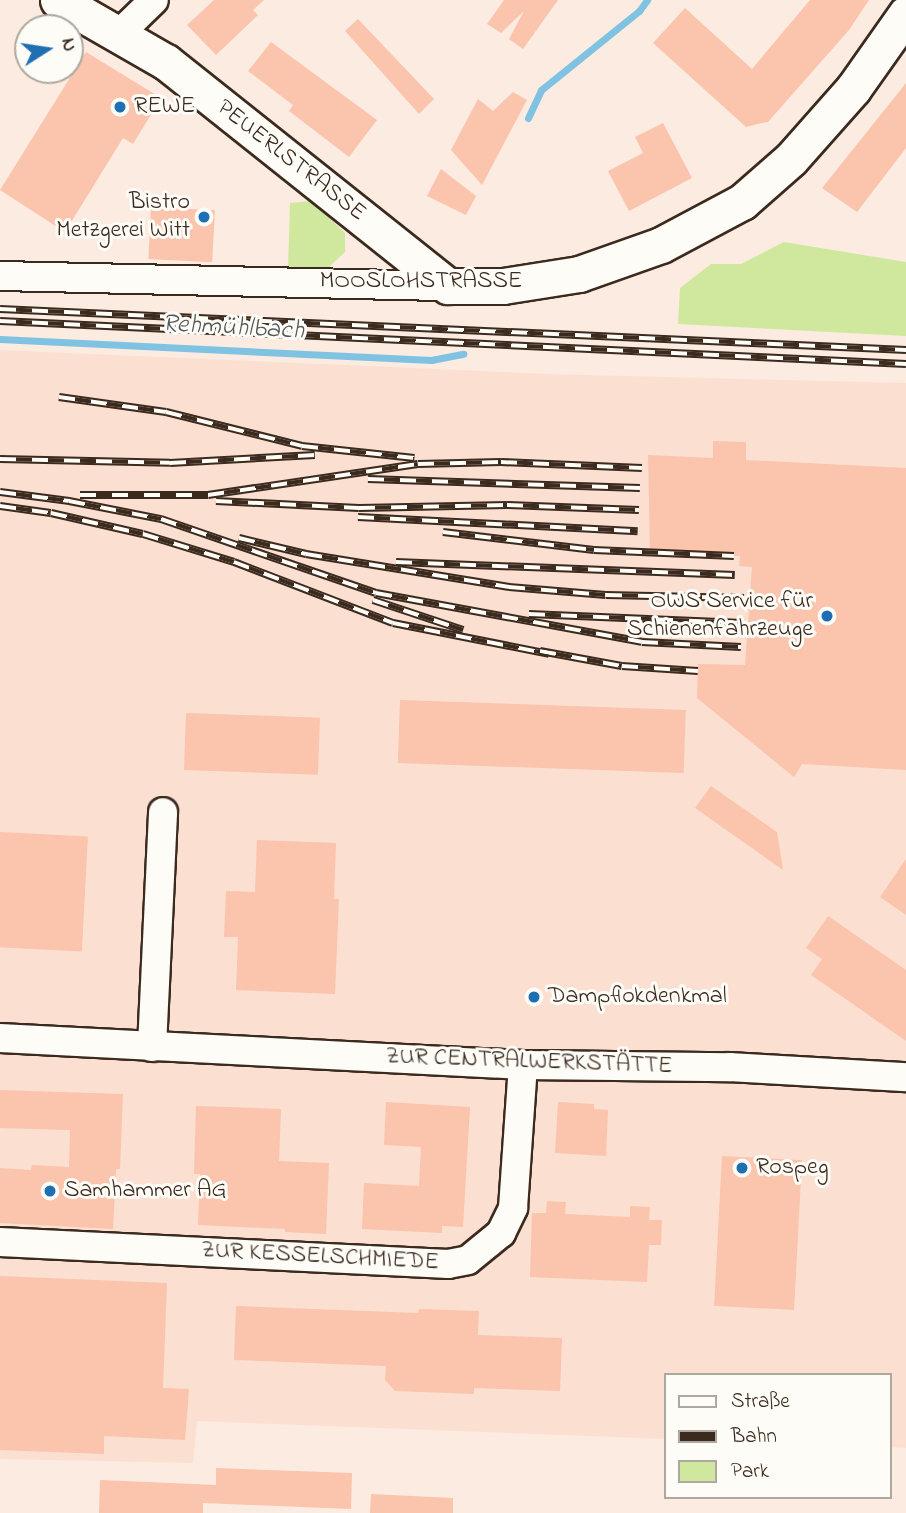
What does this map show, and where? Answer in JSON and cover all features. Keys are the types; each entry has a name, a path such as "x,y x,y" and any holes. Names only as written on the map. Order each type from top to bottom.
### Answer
{"street":[{"name":"PEUERLSTRASSE","path":"58,0 120,33 166,62 448,286"},
{"path":"120,33 154,0"},
{"name":"MOOSLOHSTRASSE","path":"0,276 503,286 579,274 661,245 742,202 791,159 853,89 906,14"},
{"path":"152,1047 163,812"},
{"name":"ZUR CENTRALWERKSTÄTTE","path":"0,1038 523,1065 730,1067 906,1077"},
{"name":"ZUR KESSELSCHMIEDE","path":"0,1242 434,1263 468,1260 501,1233 513,1208 523,1065"}],"shaded area":[{"path":"0,350 548,374 906,383 906,1448 892,1447 892,1373 664,1373 664,1439 197,1421 193,1463 0,1459"}],"green space":[{"path":"311,201 345,233 345,252 329,267 288,269 290,203"},
{"path":"784,242 906,262 906,336 678,324 680,288 711,264 741,264"}],"building":[{"path":"214,0 264,0 253,10 258,15 216,55 187,25"},
{"path":"504,0 558,0 523,49 509,39 524,11 501,33 487,24"},
{"path":"810,0 869,0 849,30 768,122 746,127 653,43 685,8 752,69"},
{"path":"358,19 434,99 419,114 345,31"},
{"path":"271,42 377,120 349,157 289,111 293,105 248,71"},
{"path":"86,52 161,98 133,144 123,138 65,232 0,190 66,84 84,84"},
{"path":"906,83 906,148 857,212 822,188"},
{"path":"513,92 527,100 482,185 451,150 478,99 493,111"},
{"path":"663,123 692,178 629,211 608,171 643,153 635,137"},
{"path":"441,169 476,196 466,215 427,196"},
{"path":"151,207 215,210 212,262 148,259"},
{"name":"OWS Service für Schienenfahrzeuge","path":"713,441 746,442 746,460 906,468 906,770 802,764 794,777 697,698 698,664 745,665 752,567 739,566 740,556 650,552 648,455 713,458"},
{"path":"400,700 686,710 684,773 398,763"},
{"path":"186,713 320,718 318,775 184,770"},
{"path":"711,786 777,832 783,870 695,808"},
{"path":"0,832 88,837 82,951 0,947"},
{"path":"257,840 336,843 334,899 339,899 335,994 236,990 238,937 224,937 226,891 255,892"},
{"path":"906,859 906,915 880,897"},
{"path":"828,916 906,970 906,1041 811,975 822,959 806,948"},
{"path":"0,1090 123,1094 120,1169 116,1169 113,1229 0,1223 0,1168 31,1170 32,1165 69,1167 70,1130 0,1128"},
{"path":"386,1102 470,1107 463,1227 442,1226 442,1233 362,1229 364,1183 419,1186 421,1147 384,1145"},
{"path":"558,1102 594,1104 594,1109 608,1110 606,1156 555,1153"},
{"path":"196,1106 281,1109 279,1161 329,1163 326,1234 285,1232 285,1229 198,1225 200,1174 194,1174"},
{"path":"722,1156 802,1160 794,1310 714,1306"},
{"path":"547,1201 566,1202 565,1214 630,1217 630,1206 650,1207 649,1220 662,1220 661,1245 649,1245 647,1282 530,1277 532,1213 546,1213"},
{"path":"0,1276 167,1283 163,1388 189,1389 185,1440 104,1436 104,1454 0,1450"},
{"path":"236,1306 418,1313 419,1309 479,1311 478,1335 562,1338 560,1391 474,1388 474,1394 395,1391 385,1380 386,1366 234,1360"},
{"path":"216,1468 352,1473 351,1509 203,1503 203,1513 99,1513 100,1480 216,1485"},
{"path":"371,1494 453,1498 453,1513 370,1513"}],"waterway":[{"name":"Rehmühlbach","path":"528,118 541,90 639,11 647,0"},
{"name":"Rehmühlbach","path":"0,339 431,360 463,354"}],"railway":[{"path":"0,309 906,350"},
{"path":"0,321 906,364"},
{"path":"59,397 166,412 302,446 414,458"},
{"path":"0,459 170,463 315,455"},
{"path":"80,495 208,495 418,464 501,462 642,468"},
{"path":"368,479 640,488"},
{"path":"0,492 69,501 161,519 376,593 642,642 741,647"},
{"path":"216,501 359,508 507,505 639,510"},
{"path":"0,506 51,513 143,534 234,562 393,623 549,654"},
{"path":"358,517 638,531"},
{"path":"443,532 594,550 734,556"},
{"path":"239,538 306,554 509,587 606,595 744,598"},
{"path":"396,562 735,575"},
{"path":"373,600 463,630"},
{"path":"529,614 743,623"},
{"path":"540,651 622,666 698,671"}],"place":[{"name":"REWE","path":"120,107"},
{"name":"Bistro Metzgerei Witt","path":"204,217"},
{"name":"OWS Service für Schienenfahrzeuge","path":"827,616"},
{"name":"Dampflokdenkmal","path":"534,997"},
{"name":"Rospeg","path":"742,1168"},
{"name":"Samhammer AG","path":"50,1191"}]}
